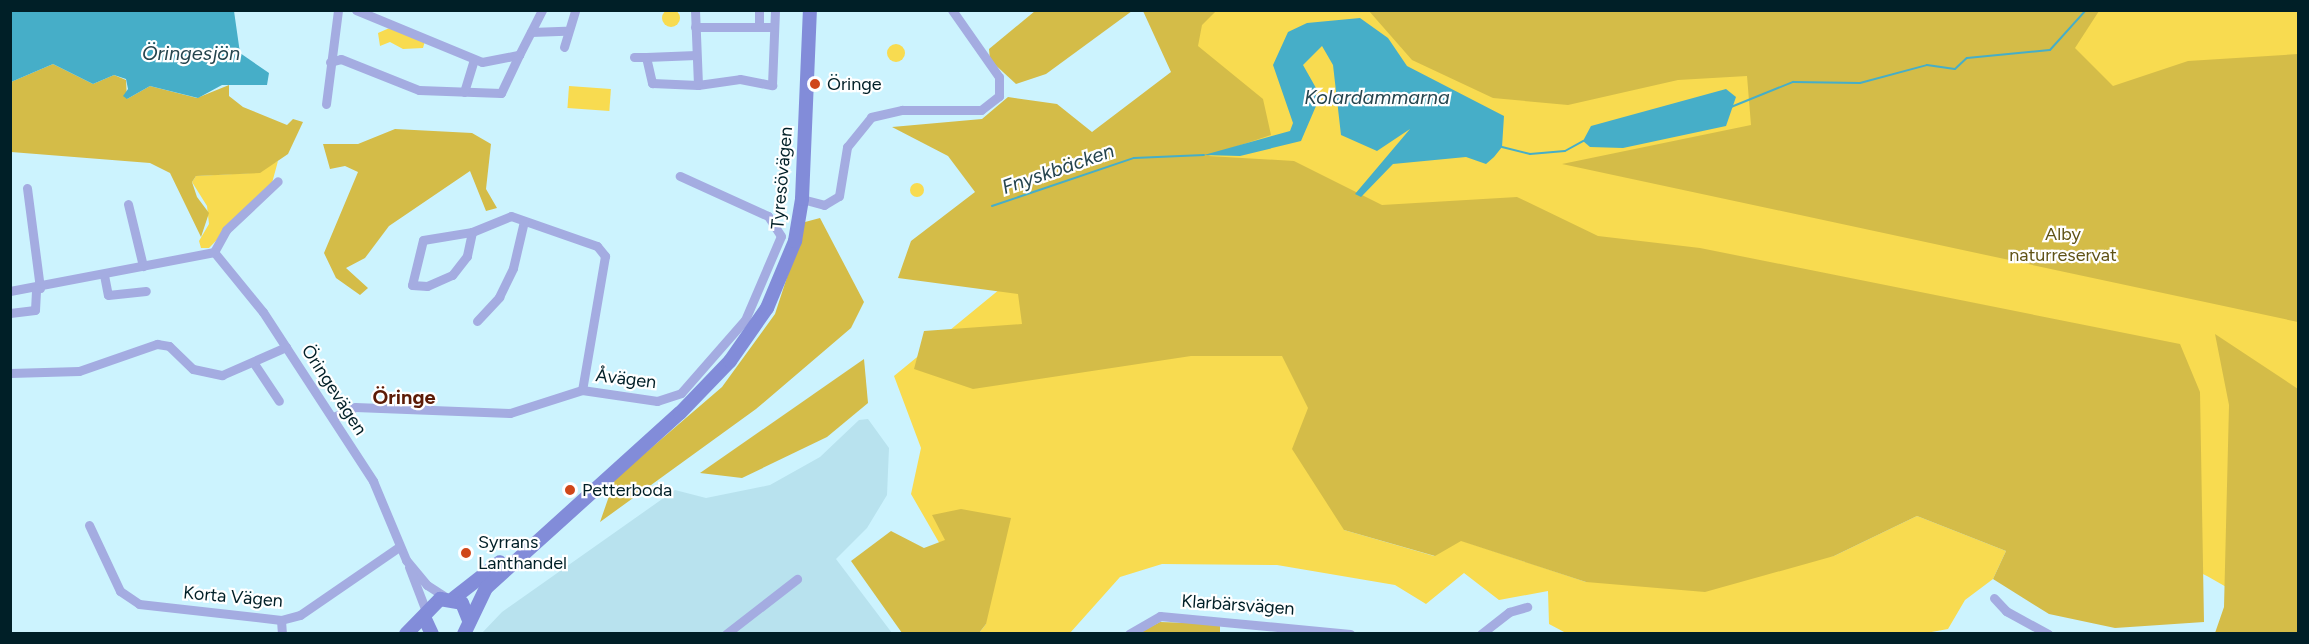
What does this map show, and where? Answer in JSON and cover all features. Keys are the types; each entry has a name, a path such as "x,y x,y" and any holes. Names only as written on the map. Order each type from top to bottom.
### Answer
{"main road":[{"name":"Tyresövägen","path":"467,629 486,588 506,567 680,413 753,332 781,278 802,199 810,10"},
{"name":"Tyresövägen","path":"406,633 425,614 451,598 620,464"},
{"name":"Tyresövägen","path":"451,598 467,629"},
{"path":"425,614 432,633"}],"street":[{"path":"326,104 338,10"},
{"path":"356,10 473,62 519,55"},
{"path":"330,62 341,59 418,90 501,93 542,10"},
{"path":"564,46 566,31 575,10"},
{"path":"695,10 698,85"},
{"path":"759,10 759,27"},
{"path":"646,57 652,83 698,85 740,79 772,85 775,10"},
{"path":"802,199 824,205 839,196 847,147 872,117 902,110 981,110 999,96 999,77 952,10"},
{"path":"695,27 774,27"},
{"path":"531,32 566,31"},
{"path":"633,57 696,55"},
{"path":"464,92 473,62"},
{"name":"Åvägen","path":"333,417 355,407 510,413 582,390 657,401 681,393 722,351 764,286 781,236 777,224 680,176"},
{"path":"10,291 38,288 214,252 226,230 278,181"},
{"path":"10,312 35,310 38,288 27,188"},
{"path":"128,204 143,266"},
{"path":"472,232 467,256 452,275 427,286 412,285 423,240 472,232 511,216 597,246 605,256 582,390"},
{"path":"477,321 499,297 513,268 526,223"},
{"name":"Öringevägen","path":"214,252 286,347 373,481 406,560 425,614"},
{"path":"104,275 108,295 146,291"},
{"path":"10,373 79,371 156,344 169,346 200,372 222,375 255,365 286,347"},
{"path":"255,365 279,401"},
{"name":"Korta Vägen","path":"89,525 120,591 139,604 281,620 300,615 399,547"},
{"name":"Öringevägen","path":"406,560 427,585 451,598"},
{"path":"726,633 797,579"},
{"path":"1994,598 2006,611 2048,633"},
{"path":"1481,633 1509,612 1527,606"},
{"name":"Klarbärsvägen","path":"1129,633 1160,616 1350,633"},
{"path":"281,620 282,633"}],"shaded area":[{"path":"868,419 889,448 887,495 867,528 836,559 892,633 481,634 502,612 675,490 706,498 770,485 820,457 859,420"}],"green space":[{"path":"671,9 677,12 680,18 677,24 671,27 665,24 662,18 665,12"},
{"path":"1035,11 1132,11 1046,74 1016,84 990,60 989,49"},
{"path":"1143,11 1216,11 1202,25 1198,46 1263,99 1271,135 1208,156 1294,161 1382,205 1517,197 1598,236 1700,248 2180,344 2200,392 2204,622 2115,628 2049,614 1993,579 2006,551 1917,516 1834,556 1705,592 1586,582 1461,541 1435,556 1344,530 1292,449 1308,408 1282,356 1191,356 973,389 914,369 924,331 1022,324 1018,294 898,278 911,241 975,192 948,156 892,127 982,119 1008,97 1057,104 1092,132 1171,72"},
{"name":"Alby naturreservat","path":"1154,11 2298,11 2298,628 2207,576 1822,391 1344,530 1434,556 1460,540 1586,582 1834,556 1917,516 2006,551 1993,579 1965,600 1948,629 1926,633 1566,633 1549,624 1548,591 1499,600 1464,573 1426,604 1395,585 1277,565 1162,564 1120,577 1070,633 979,633 986,624 911,494 921,448 894,376 1228,102"},
{"path":"1369,11 2099,11 2075,48 2113,86 2188,61 2298,54 2298,322 1562,164 1751,125 1747,76 1678,80 1568,105 1493,98 1412,60"},
{"path":"394,26 425,41 423,48 403,49 390,42 380,46 378,33"},
{"path":"896,44 902,47 905,53 902,59 896,62 890,59 887,53 890,47"},
{"path":"53,64 93,84 114,75 126,80 127,99 150,86 197,98 229,85 229,96 243,107 287,125 293,119 303,122 288,154 260,173 196,176 192,182 197,197 209,213 201,237 170,173 150,163 11,152 11,82"},
{"path":"569,86 611,89 609,111 567,108"},
{"path":"395,129 472,133 491,144 486,189 497,208 486,211 470,171 389,226 365,258 346,268 368,288 360,295 336,278 324,253 358,172 345,166 330,169 323,144 358,144"},
{"path":"278,161 272,183 209,248 201,248 199,241 209,224 207,206 192,182 196,176 251,173"},
{"path":"914,183 920,183 924,190 920,197 914,197 910,193 910,187"},
{"path":"820,218 864,302 851,328 756,409 600,522 615,479 722,387 775,314 805,222"},
{"path":"2215,334 2298,389 2298,633 2215,633 2224,607 2229,405"},
{"path":"864,359 868,403 827,437 742,478 700,473"},
{"path":"961,509 1011,518 986,624 979,633 902,633 851,561 891,531 924,548 945,540 932,515"},
{"path":"1160,622 1220,624 1220,633 1137,634"}],"water":[{"name":"Öringesjön","path":"11,10 234,11 240,53 269,73 267,85 222,85 198,98 150,86 127,99 123,96 128,89 126,79 114,75 93,84 53,64 11,82"},
{"name":"Kolardammarna","path":"1360,18 1388,38 1407,66 1504,116 1502,147 1494,157 1486,164 1466,157 1393,164 1361,197 1355,194 1410,129 1377,151 1341,135 1333,65 1322,46 1303,65 1316,88 1316,106 1301,141 1240,156 1204,155 1290,131 1293,123 1273,65 1288,32 1307,23"},
{"path":"1726,89 1736,97 1726,126 1623,148 1590,147 1583,141 1591,126"}],"waterway":[{"name":"Fnyskbäcken","path":"1731,107 1793,82 1860,83 1927,65 1955,69 1967,58 2050,50 2086,10"},
{"path":"1502,147 1530,154 1565,151 1583,141"},
{"name":"Fnyskbäcken","path":"992,206 1134,158 1204,155"}],"place":[{"name":"Öringe","path":"815,84"},
{"name":"Petterboda","path":"570,490"},
{"name":"Syrrans Lanthandel","path":"466,553"}],"district":[{"name":"Öringe","path":"404,397"}]}
